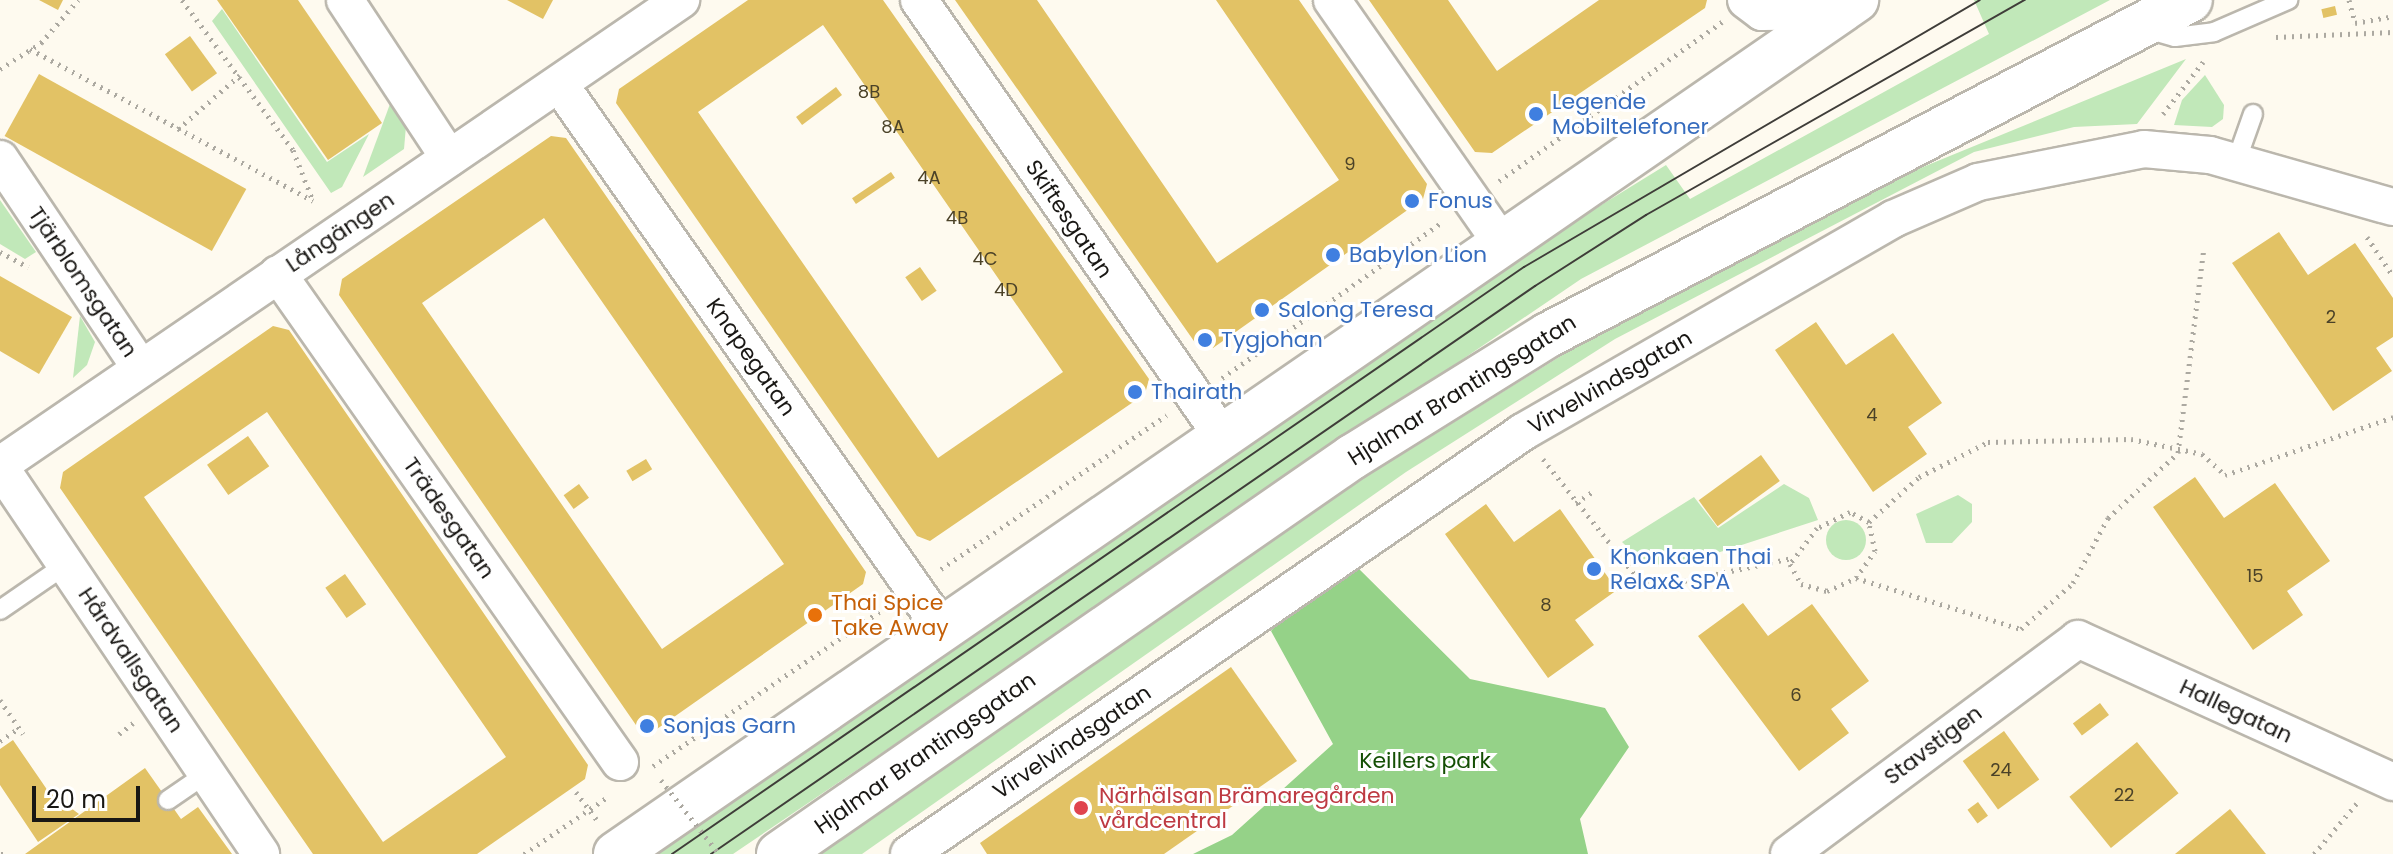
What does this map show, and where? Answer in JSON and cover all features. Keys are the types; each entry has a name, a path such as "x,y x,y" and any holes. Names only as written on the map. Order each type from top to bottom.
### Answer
{"main road":[{"name":"Hjalmar Brantingsgatan","path":"779,854 1352,457 1536,342 1775,211 2190,0"},
{"path":"612,836 942,629 1848,6"}],"street":[{"path":"345,0 449,158"},
{"name":"Långängen","path":"0,466 139,366 560,85 681,0"},
{"name":"Skiftesgatan","path":"919,0 1222,436"},
{"path":"1332,0 1502,244"},
{"path":"1746,0 1762,12 1848,6"},
{"name":"Knapegatan","path":"560,85 942,629"},
{"name":"Virvelvindsgatan","path":"909,854 1523,432 1893,219 1978,182 2144,149 2236,162 2393,207"},
{"name":"Tjärblomsgatan","path":"0,159 139,366"},
{"name":"Trädesgatan","path":"278,274 633,773"},
{"name":"Hårdvallsgatan","path":"0,466 261,854"},
{"name":"Hallegatan","path":"2078,639 2387,779"},
{"name":"Stavstigen","path":"1789,854 2078,639"}],"lane":[{"path":"2140,27 2175,37 2214,32 2288,0"},
{"path":"2236,162 2253,114"},
{"path":"0,610 67,564"},
{"path":"168,800 206,774"}],"path":[{"path":"0,69 30,49 78,0"},
{"path":"182,0 293,150 318,207"},
{"path":"2349,1 2355,23 2393,16"},
{"path":"2267,39 2327,30 2357,37 2393,32"},
{"path":"30,49 313,201"},
{"path":"2144,149 2173,96 2209,57"},
{"path":"178,129 240,75"},
{"path":"1856,578 2021,629 2073,583 2108,518 2178,453 2204,248"},
{"path":"1869,522 1919,477 1988,442 2131,439 2178,453 2202,454 2225,475 2393,417"},
{"path":"1523,432 1639,580 1669,584 1793,558 1817,528 1850,512 1869,522"},
{"path":"1576,503 1595,490"},
{"path":"1793,558 1801,584 1827,591 1856,578 1875,551 1869,522"},
{"path":"0,700 21,731 0,741"},
{"path":"119,734 127,728"},
{"path":"524,854 589,809 633,773"},
{"path":"2314,854 2387,779"},
{"path":"661,780 719,854"},
{"path":"576,792 598,823 612,836"},
{"path":"1,854 9,854"}],"green space":[{"path":"1974,0 2110,0 1581,279 733,854 653,854 1551,236 1666,165 1690,199 1989,34"},
{"path":"222,9 327,162 369,134 342,187 331,193 212,21"},
{"path":"2186,59 2137,124 2074,127 1974,152 1615,339 1406,472 862,854 816,854 1370,474 1616,322 1879,185"},
{"path":"2205,75 2224,105 2223,119 2212,127 2174,125 2182,100"},
{"path":"390,104 406,126 404,149 363,177"},
{"path":"0,200 36,252 25,259 0,244"},
{"path":"80,316 95,342 87,365 73,378"},
{"path":"1784,484 1809,498 1818,520 1674,567 1643,562 1622,542 1694,497 1718,528"},
{"path":"1958,495 1972,504 1972,522 1952,543 1926,543 1916,514"},
{"path":"1846,520 1860,526 1866,540 1860,554 1846,560 1832,554 1826,540 1832,526"},
{"name":"Keillers park","path":"1353,563 1470,679 1605,708 1629,747 1580,819 1588,854 1193,854 1232,835 1333,744 1271,631 1298,598"}],"building":[{"path":"39,0 63,0 58,10"},
{"path":"217,0 298,0 382,123 328,160"},
{"path":"507,0 553,0 543,19"},
{"path":"748,0 883,0 1149,379 1145,394 930,541 917,536 616,103 619,89","holes":["823,25 1063,372 938,458 698,112"]},
{"path":"955,0 1037,0 1217,263 1339,180 1216,0 1299,0 1427,184 1423,199 1213,348 1196,344"},
{"path":"1369,0 1448,0 1497,71 1599,0 1707,0 1705,8 1492,153 1475,152"},
{"path":"2335,6 2337,15 2323,18 2321,9"},
{"path":"190,36 217,73 192,91 165,54"},
{"path":"39,74 246,189 212,251 5,136"},
{"path":"836,87 842,95 802,125 796,117"},
{"path":"551,136 566,138 866,572 863,584 654,731 638,728 339,295 342,279","holes":["544,218 784,564 662,649 422,303"]},
{"path":"891,172 895,178 856,204 852,198"},
{"path":"2279,232 2308,275 2355,243 2393,298 2393,337 2376,348 2392,371 2333,411 2232,263"},
{"path":"920,267 937,291 922,301 905,277"},
{"path":"0,276 72,317 39,374 0,351"},
{"path":"1816,322 1846,365 1893,333 1942,403 1908,427 1927,454 1873,492 1775,350"},
{"path":"273,326 289,330 588,765 585,779 477,854 313,854 60,488 63,472","holes":["267,412 506,757 383,842 144,497"]},
{"path":"248,436 269,466 228,495 207,465"},
{"path":"1761,455 1780,481 1718,526 1699,500"},
{"path":"646,459 652,469 632,481 626,471"},
{"path":"2195,477 2224,518 2275,483 2330,561 2287,591 2303,615 2253,650 2153,507"},
{"path":"579,484 589,498 574,509 564,495"},
{"path":"1486,504 1514,542 1560,509 1617,590 1575,620 1594,645 1548,678 1445,534"},
{"path":"345,574 366,604 347,618 325,588"},
{"path":"1743,603 1768,636 1812,604 1869,681 1831,709 1849,733 1799,771 1698,636"},
{"path":"1231,667 1297,761 1164,854 987,854 980,843"},
{"path":"2100,703 2109,715 2082,735 2073,723"},
{"path":"2004,731 2039,780 1998,810 1963,761"},
{"path":"13,740 48,791 79,814 38,842 0,785 0,749"},
{"path":"2137,742 2179,793 2111,848 2069,797"},
{"path":"145,768 181,819 198,807 232,854 25,854"},
{"path":"1978,802 1988,816 1977,823 1967,810"},
{"path":"2230,809 2266,854 2175,854"}],"tram line":[{"path":"672,854 1524,267 1980,0"},
{"path":"711,854 1535,286 1646,215 2025,0"}],"place":[{"name":"Legende Mobiltelefoner","path":"1536,114"},
{"name":"Fonus","path":"1412,201"},
{"name":"Babylon Lion","path":"1333,255"},
{"name":"Salong Teresa","path":"1262,310"},
{"name":"Tygjohan","path":"1205,340"},
{"name":"Thairath","path":"1135,392"},
{"name":"Khonkaen Thai Relax& SPA","path":"1594,569"},
{"name":"Thai Spice Take Away","path":"815,615"},
{"name":"Sonjas Garn","path":"647,726"},
{"name":"Närhälsan Brämaregården vårdcentral","path":"1081,808"}]}
